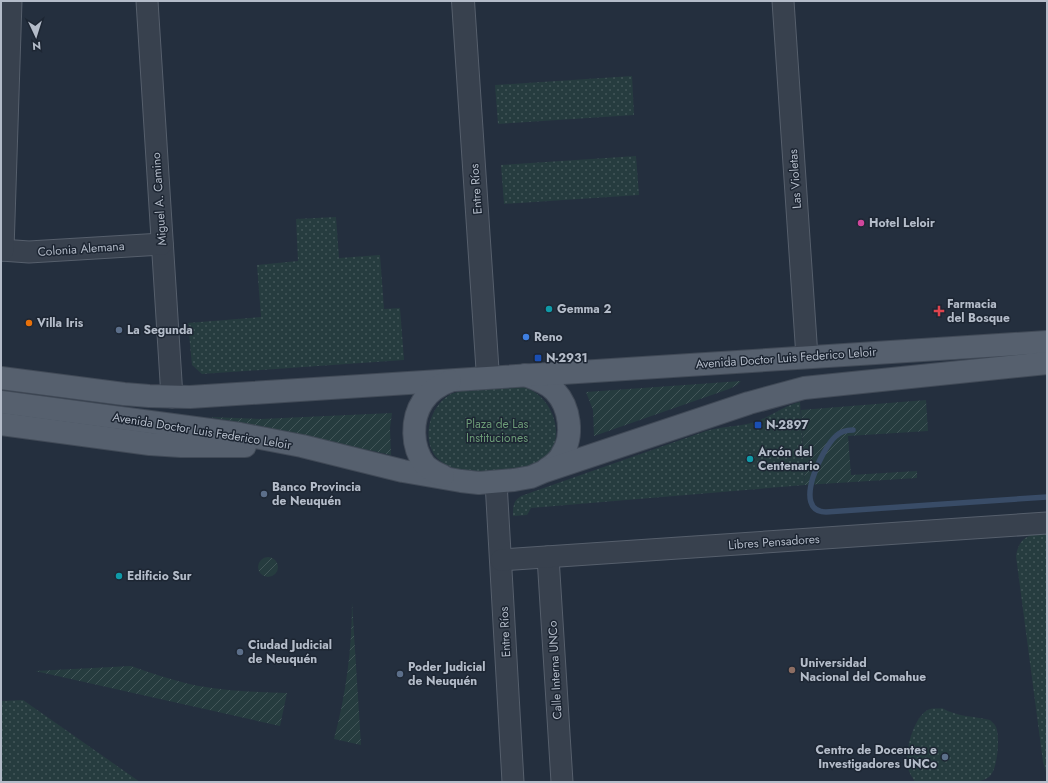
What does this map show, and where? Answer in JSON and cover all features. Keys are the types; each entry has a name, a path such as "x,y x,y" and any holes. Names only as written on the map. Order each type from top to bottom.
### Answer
{"main road":[{"name":"Avenida Doctor Luis Federico Leloir","path":"1,378 124,394 172,397 210,396 1047,342"},
{"name":"Avenida Doctor Luis Federico Leloir","path":"451,380 430,392 418,411 414,433 416,446 420,457 426,466 434,472 448,478 461,482 496,482 530,477 749,403 804,388 1047,363"},
{"name":"Avenida Doctor Luis Federico Leloir","path":"524,375 537,379 555,390 561,399 569,423 569,435 562,454 556,462 545,471"},
{"name":"Avenida Doctor Luis Federico Leloir","path":"1,402 240,434 302,446 403,471 448,478"},
{"path":"1,424 165,445 302,446"}],"street":[{"path":"2,250 11,1"},
{"name":"Miguel A. Camino","path":"147,1 172,397"},
{"name":"Entre Ríos","path":"463,1 488,377"},
{"name":"Las Violetas","path":"783,1 807,357"},
{"name":"Colonia Alemana","path":"2,250 29,252 162,244"},
{"name":"Entre Ríos","path":"496,482 513,782"},
{"name":"Libres Pensadores","path":"501,560 1047,523"},
{"name":"Calle Interna UNCo","path":"548,557 562,782"}],"green space":[{"path":"632,76 634,115 498,124 495,85"},
{"path":"636,156 639,195 504,204 501,165"},
{"path":"336,217 339,258 380,255 384,309 400,308 404,360 202,374 192,365 188,323 261,317 257,265 298,261 296,219"},
{"path":"741,381 729,389 594,436 593,410 586,392"},
{"name":"Plaza de Las Instituciones","path":"524,387 535,392 544,401 551,411 555,422 556,434 554,446 548,456 538,464 494,474 487,474 454,468 446,465 436,457 431,449 429,441 430,422 433,414 444,399 451,394 466,390"},
{"path":"926,400 928,431 848,436 851,475 917,471 917,478 805,485 801,410"},
{"path":"800,402 805,485 531,508 527,515 513,516 514,504 521,496 706,431 755,422"},
{"path":"392,413 390,428 391,455 260,426 209,417 261,419"},
{"path":"1047,532 1047,776 1043,762 1016,556 1017,550 1022,541 1030,535"},
{"path":"268,557 275,560 278,567 275,574 268,577 261,574 258,567 261,560"},
{"path":"352,602 361,745 334,739 348,671"},
{"path":"131,666 189,684 238,691 287,693 280,726 35,671"},
{"path":"23,700 140,782 1,782 1,701"},
{"path":"942,708 960,715 990,720 995,725 998,737 998,752 993,772 990,776 973,782 915,782 910,774 907,761 909,744 915,726 924,712 930,709"}],"waterway":[{"path":"853,430 844,431 836,436 817,465 810,491 811,502 816,509 826,512 1047,497"}],"place":[{"name":"Hotel Leloir","path":"861,223"},
{"name":"Gemma 2","path":"549,309"},
{"name":"Farmacia del Bosque","path":"939,311"},
{"name":"Villa Iris","path":"29,323"},
{"name":"La Segunda","path":"119,330"},
{"name":"Reno","path":"526,337"},
{"name":"N-2931","path":"538,358"},
{"name":"N-2897","path":"758,425"},
{"name":"Arcón del Centenario","path":"750,459"},
{"name":"Banco Provincia de Neuquén","path":"264,494"},
{"name":"Edificio Sur","path":"119,576"},
{"name":"Ciudad Judicial de Neuquén","path":"240,652"},
{"name":"Universidad Nacional del Comahue","path":"792,670"},
{"name":"Poder Judicial de Neuquén","path":"400,674"},
{"name":"Centro de Docentes e Investigadores UNCo","path":"945,757"}]}
